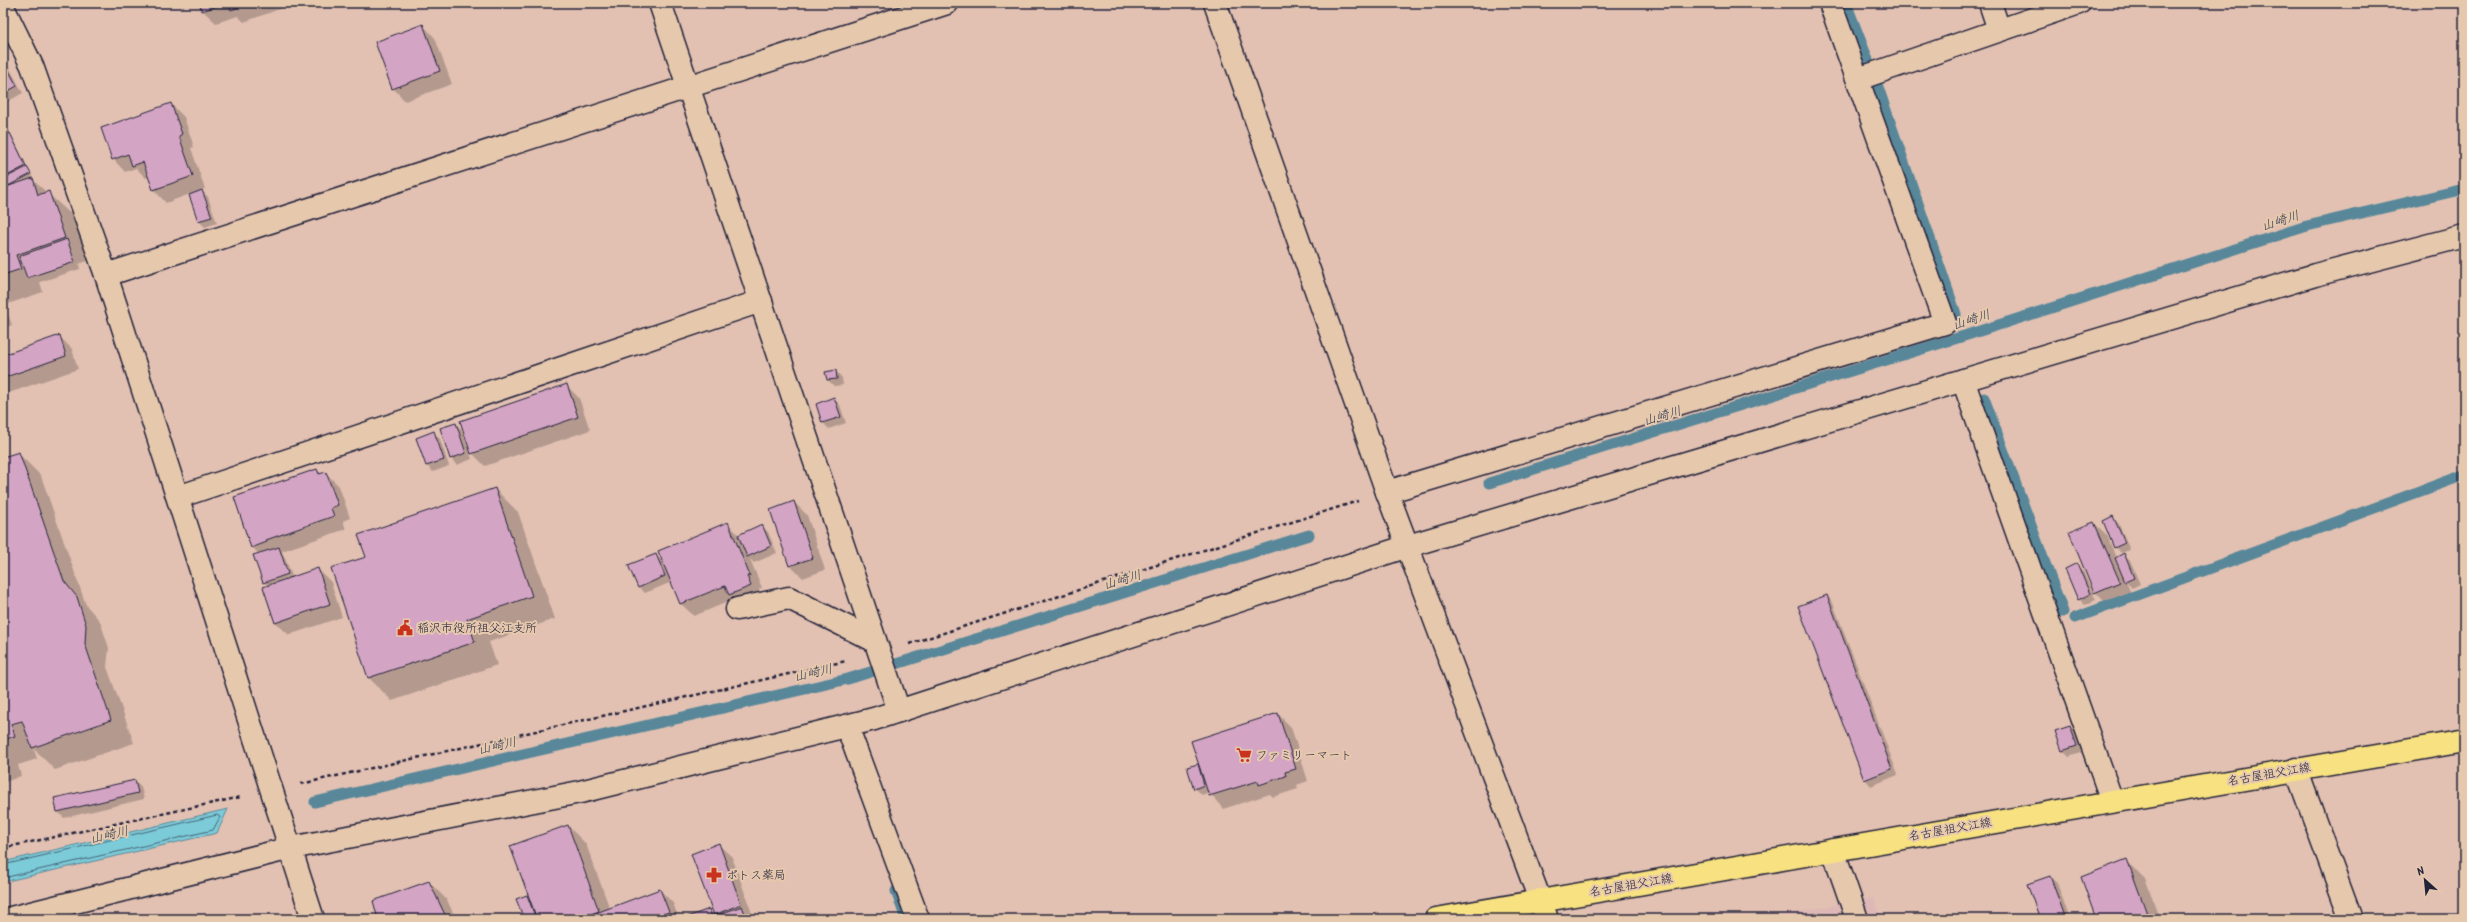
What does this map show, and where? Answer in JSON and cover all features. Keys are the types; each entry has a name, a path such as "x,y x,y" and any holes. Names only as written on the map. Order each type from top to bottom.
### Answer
{"main road":[{"name":"名古屋祖父江線","path":"1436,919 1543,910 1833,850 2464,741"}],"street":[{"path":"660,3 899,711"},
{"path":"106,275 947,3"},
{"path":"1215,3 1387,492 1543,910"},
{"path":"1387,492 1945,323 1830,3"},
{"path":"1990,3 1999,30"},
{"path":"1858,79 2079,3"},
{"path":"3,7 32,66 106,275 313,919"},
{"path":"7,919 291,848 580,792 847,726 899,711 1408,546 2315,275 2464,236"},
{"path":"178,497 761,301"},
{"path":"1963,380 2112,801"},
{"path":"737,610 790,598 879,651"},
{"path":"847,726 918,919"},
{"path":"2296,769 2351,919"},
{"path":"1833,850 1857,919"}],"path":[{"path":"3,848 272,790 879,651 1387,492"}],"shaded area":[{"path":"1874,898 1882,919 1758,919"}],"water":[{"path":"228,809 217,833 3,882 3,862"}],"building":[{"path":"199,3 226,3 202,11"},
{"path":"228,3 249,3 231,10"},
{"path":"423,24 440,71 392,89 375,42"},
{"path":"3,60 17,86 3,94"},
{"path":"171,103 182,134 179,136 193,176 153,190 143,162 132,166 128,154 112,160 101,128"},
{"path":"10,133 26,166 5,177 3,173 3,136"},
{"path":"27,167 31,174 6,187 3,179"},
{"path":"33,178 38,195 49,191 65,238 16,255 21,269 3,275 3,188"},
{"path":"202,190 212,217 198,221 189,195"},
{"path":"67,239 75,262 27,278 19,256"},
{"path":"60,335 66,356 3,378 3,355"},
{"path":"836,370 837,379 827,380 825,372"},
{"path":"567,384 578,417 471,454 460,421"},
{"path":"834,397 841,417 822,423 816,404"},
{"path":"456,423 466,453 450,459 440,428"},
{"path":"434,431 444,460 426,466 416,438"},
{"path":"19,452 64,581 77,597 86,625 85,644 111,720 32,748 22,721 11,724 15,736 3,740 3,457"},
{"path":"317,469 319,474 326,472 338,505 331,508 334,516 266,540 267,542 251,548 234,497"},
{"path":"495,488 532,596 467,619 475,642 368,678 331,568 366,557 358,535"},
{"path":"794,501 813,558 789,566 770,510"},
{"path":"2113,516 2125,543 2114,548 2103,521"},
{"path":"728,522 750,576 747,576 751,586 729,595 725,586 680,604 658,551"},
{"path":"2094,522 2120,582 2094,593 2069,532"},
{"path":"762,524 771,546 747,557 738,535"},
{"path":"279,547 288,574 263,583 253,555"},
{"path":"2124,553 2134,578 2125,582 2115,558"},
{"path":"656,554 665,576 638,588 628,565"},
{"path":"2077,563 2090,594 2078,600 2065,569"},
{"path":"318,568 330,604 275,623 263,587"},
{"path":"1827,595 1892,769 1864,780 1798,606"},
{"name":"ファミリーマート","path":"1278,713 1296,769 1285,772 1286,776 1259,785 1258,781 1209,796 1191,741"},
{"path":"2070,726 2077,746 2062,751 2055,731"},
{"path":"1198,764 1204,785 1194,789 1187,767"},
{"path":"135,780 138,793 57,812 54,798"},
{"path":"568,825 599,911 577,919 537,919 510,846"},
{"path":"719,843 741,904 714,915 691,854"},
{"path":"2127,859 2149,919 2096,919 2081,877"},
{"path":"2050,876 2066,919 2040,919 2027,884"},
{"path":"429,881 447,919 378,919 373,901"},
{"path":"660,889 669,912 650,919 580,919"},
{"path":"527,895 536,919 524,919 516,899"},
{"path":"742,906 747,919 682,919 709,909 712,917"}],"waterway":[{"path":"1846,3 1868,60"},
{"path":"1878,87 1956,314"},
{"name":"山崎川","path":"1489,483 1964,336 2307,226 2464,189"},
{"path":"1984,398 2063,612"},
{"path":"2075,618 2464,475"},
{"name":"山崎川","path":"315,802 848,679 1309,535"},
{"path":"896,891 906,919"}],"place":[{"name":"稲沢市役所祖父江支所","path":"405,628"},
{"name":"ファミリーマート","path":"1244,755"},
{"name":"ポトス薬局","path":"714,875"}]}
